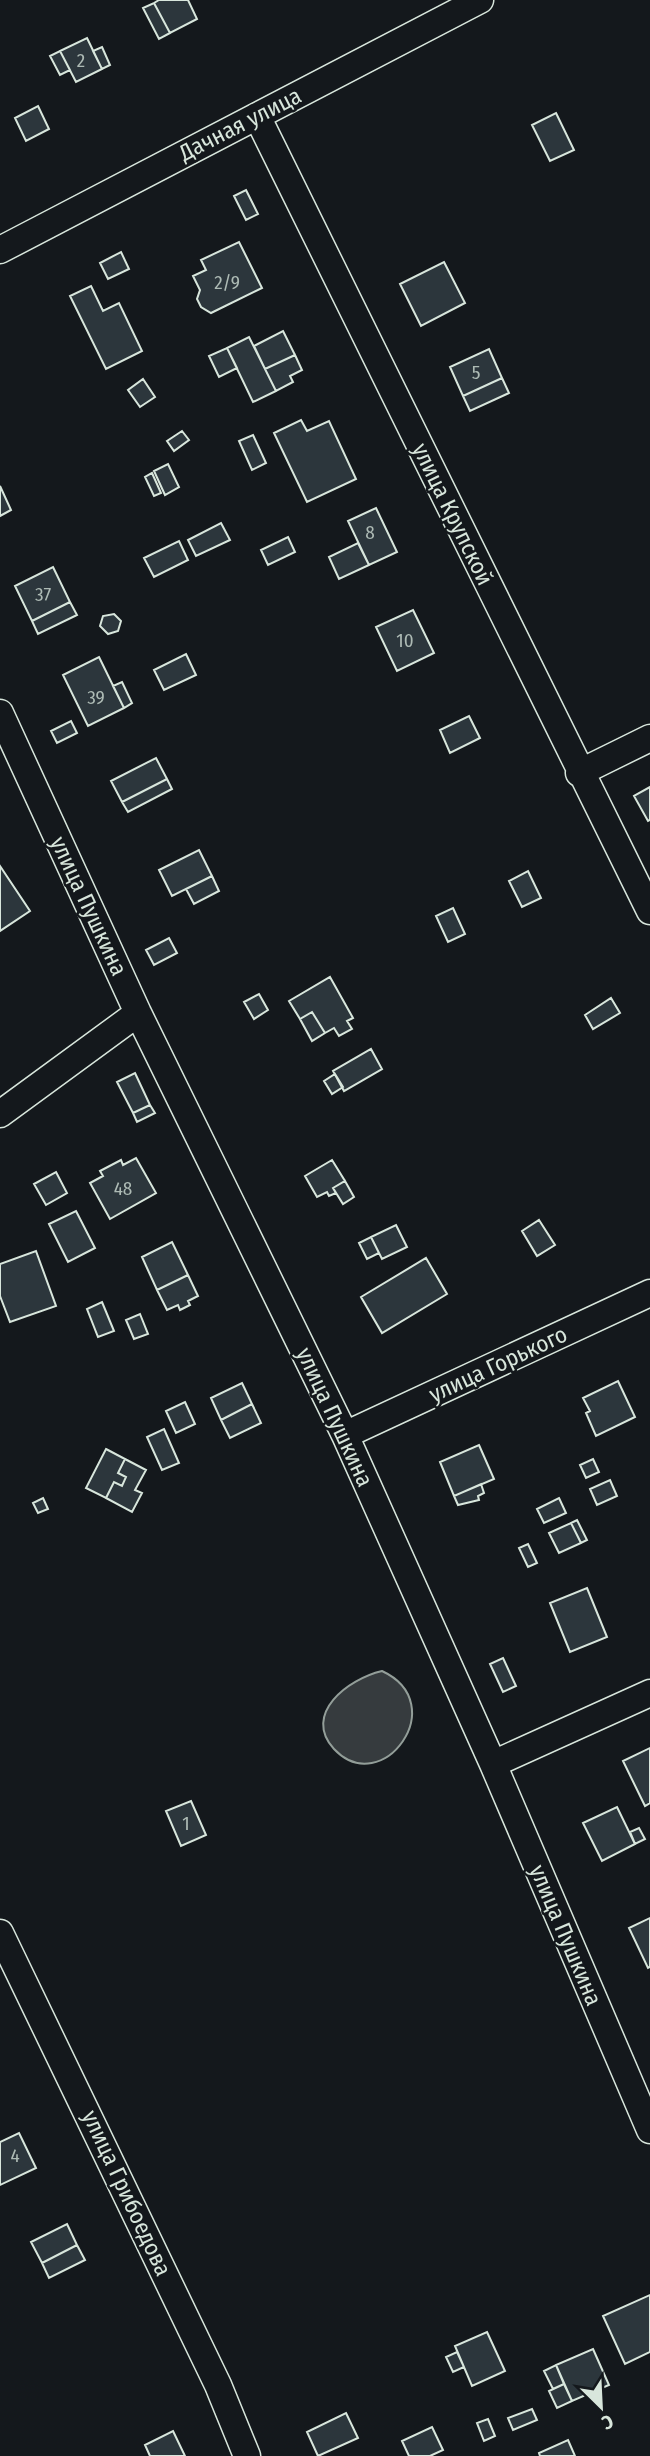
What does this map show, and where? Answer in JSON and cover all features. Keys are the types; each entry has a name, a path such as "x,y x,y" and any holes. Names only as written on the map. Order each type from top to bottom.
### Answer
{"street":[{"name":"Дачная улица","path":"0,250 480,0"},
{"name":"улица Крупской","path":"257,116 579,773 650,911"},
{"name":"улица Пушкина","path":"0,713 138,1013 345,1435 493,1763 650,2130"},
{"path":"579,773 650,738"},
{"path":"0,1114 138,1013"},
{"name":"улица Горького","path":"345,1435 650,1293"},
{"path":"493,1763 650,1693"},
{"name":"улица Грибоедова","path":"0,1933 218,2385 247,2456"}],"shaded area":[{"path":"382,1671 402,1686 411,1704 411,1724 403,1742 389,1755 372,1763 353,1762 334,1749 325,1736 323,1723 326,1711 343,1690"}],"building":[{"path":"159,0 188,0 197,19 170,33 154,3"},
{"path":"154,3 170,33 159,39 143,8"},
{"path":"87,38 102,69 76,82 60,51"},
{"path":"102,47 110,65 102,69 93,51"},
{"path":"60,51 70,70 60,75 50,56"},
{"path":"38,106 49,129 26,141 15,118"},
{"path":"556,113 574,150 550,161 532,125"},
{"path":"246,190 258,214 246,220 234,196"},
{"path":"239,242 262,288 211,313 201,307 197,299 200,290 193,276 206,270 201,260"},
{"path":"121,252 129,269 108,279 100,263"},
{"path":"444,262 465,303 421,326 400,284"},
{"path":"91,286 103,311 119,303 142,351 106,369 70,296"},
{"path":"283,331 295,355 265,369 254,346"},
{"path":"249,337 276,391 253,402 227,348"},
{"path":"227,348 237,368 219,377 209,356"},
{"path":"489,349 502,378 463,396 450,367"},
{"path":"295,355 302,370 290,376 293,382 276,391 265,369"},
{"path":"502,378 509,393 470,411 463,396"},
{"path":"143,379 155,397 140,407 128,390"},
{"path":"301,420 307,431 329,421 356,479 307,502 274,433"},
{"path":"182,431 189,440 174,451 167,441"},
{"path":"253,435 266,463 252,470 239,441"},
{"path":"168,464 179,487 165,495 154,471"},
{"path":"152,473 161,493 154,496 145,477"},
{"path":"0,486 11,510 0,516"},
{"path":"376,508 397,552 369,565 348,521"},
{"path":"221,523 230,540 196,556 188,540"},
{"path":"288,537 295,552 268,565 261,550"},
{"path":"179,541 188,560 154,577 144,558"},
{"path":"358,543 369,565 339,579 329,557"},
{"path":"53,567 70,602 32,621 15,586"},
{"path":"70,602 77,615 38,634 32,621"},
{"path":"413,610 434,653 397,671 376,627"},
{"path":"114,614 121,621 118,631 108,634 100,626 103,616"},
{"path":"186,654 196,675 164,690 154,670"},
{"path":"99,657 124,708 88,726 63,675"},
{"path":"122,682 132,703 124,708 113,686"},
{"path":"469,716 480,738 450,753 440,730"},
{"path":"71,721 77,733 57,743 51,731"},
{"path":"156,758 167,779 122,802 111,781"},
{"path":"167,779 172,789 128,812 122,802"},
{"path":"650,787 650,820 648,821 634,796"},
{"path":"199,850 212,876 172,896 159,870"},
{"path":"0,866 30,911 0,931"},
{"path":"528,871 541,898 522,907 509,881"},
{"path":"212,876 219,891 194,904 186,889"},
{"path":"453,908 465,934 448,942 436,916"},
{"path":"169,938 177,953 154,965 146,950"},
{"path":"330,977 353,1018 347,1021 352,1029 339,1036 334,1028 325,1033 312,1012 300,1019 289,1001"},
{"path":"259,994 268,1010 254,1019 244,1002"},
{"path":"611,998 620,1013 593,1029 585,1015"},
{"path":"312,1012 325,1033 312,1041 300,1019"},
{"path":"371,1049 382,1069 344,1091 333,1071"},
{"path":"135,1073 150,1105 133,1113 117,1082"},
{"path":"335,1074 343,1087 332,1094 324,1081"},
{"path":"150,1105 155,1113 137,1122 133,1113"},
{"path":"136,1158 156,1193 110,1219 90,1183 103,1176 100,1171 121,1160 123,1165"},
{"path":"332,1160 345,1181 333,1188 336,1193 329,1196 327,1192 317,1197 305,1176"},
{"path":"56,1172 67,1193 46,1205 34,1184"},
{"path":"345,1181 354,1197 343,1204 333,1188"},
{"path":"76,1211 95,1248 68,1262 49,1224"},
{"path":"539,1220 555,1245 537,1256 522,1231"},
{"path":"396,1225 407,1247 382,1259 371,1237"},
{"path":"371,1237 379,1253 367,1259 359,1243"},
{"path":"172,1242 188,1275 157,1290 142,1257"},
{"path":"36,1251 56,1306 10,1322 0,1296 0,1264"},
{"path":"426,1258 447,1294 382,1333 361,1297"},
{"path":"188,1275 198,1296 188,1301 190,1305 180,1310 178,1305 167,1310 157,1290"},
{"path":"102,1302 114,1331 98,1337 87,1309"},
{"path":"140,1314 148,1334 134,1339 126,1320"},
{"path":"618,1381 635,1417 596,1436 586,1413 590,1411 583,1398"},
{"path":"242,1383 252,1404 221,1420 211,1398"},
{"path":"185,1402 195,1424 176,1433 166,1411"},
{"path":"252,1404 261,1423 230,1438 221,1420"},
{"path":"164,1429 179,1463 162,1470 147,1437"},
{"path":"479,1445 494,1479 454,1496 440,1462"},
{"path":"106,1449 125,1459 118,1473 126,1477 122,1486 114,1482 106,1498 86,1488"},
{"path":"125,1459 146,1470 135,1490 142,1493 132,1512 106,1498 114,1482 122,1486 126,1477 118,1473"},
{"path":"593,1459 599,1472 586,1478 580,1465"},
{"path":"610,1480 617,1496 597,1505 590,1489"},
{"path":"481,1484 484,1493 478,1496 479,1500 458,1505 454,1496"},
{"path":"43,1498 48,1509 38,1513 33,1503"},
{"path":"559,1498 566,1513 544,1523 537,1509"},
{"path":"577,1520 587,1540 581,1543 571,1523"},
{"path":"571,1523 581,1543 559,1553 549,1533"},
{"path":"528,1544 537,1563 528,1567 519,1548"},
{"path":"587,1588 607,1637 570,1652 550,1603"},
{"path":"503,1658 516,1686 503,1692 490,1664"},
{"path":"650,1748 650,1803 645,1806 623,1761"},
{"path":"191,1801 206,1835 181,1846 166,1811"},
{"path":"617,1807 635,1844 602,1861 583,1823"},
{"path":"639,1828 645,1839 635,1844 630,1832"},
{"path":"650,1918 650,1967 648,1968 629,1928"},
{"path":"19,2133 36,2168 0,2185 0,2142"},
{"path":"67,2224 77,2245 42,2263 31,2242"},
{"path":"77,2245 85,2260 49,2278 42,2263"},
{"path":"650,2295 650,2352 625,2364 603,2316"},
{"path":"487,2332 505,2371 472,2386 455,2346"},
{"path":"593,2349 609,2385 572,2401 556,2365"},
{"path":"457,2352 464,2367 453,2372 446,2357"},
{"path":"556,2365 564,2384 553,2389 544,2371"},
{"path":"564,2384 572,2401 557,2408 549,2391"},
{"path":"532,2409 537,2420 513,2430 508,2418"},
{"path":"346,2413 358,2438 318,2456 307,2432"},
{"path":"488,2419 495,2436 484,2441 477,2423"},
{"path":"432,2427 443,2450 430,2456 409,2456 402,2441"},
{"path":"173,2431 185,2456 150,2456 145,2445"},
{"path":"568,2440 575,2456 540,2456 539,2453"}]}
